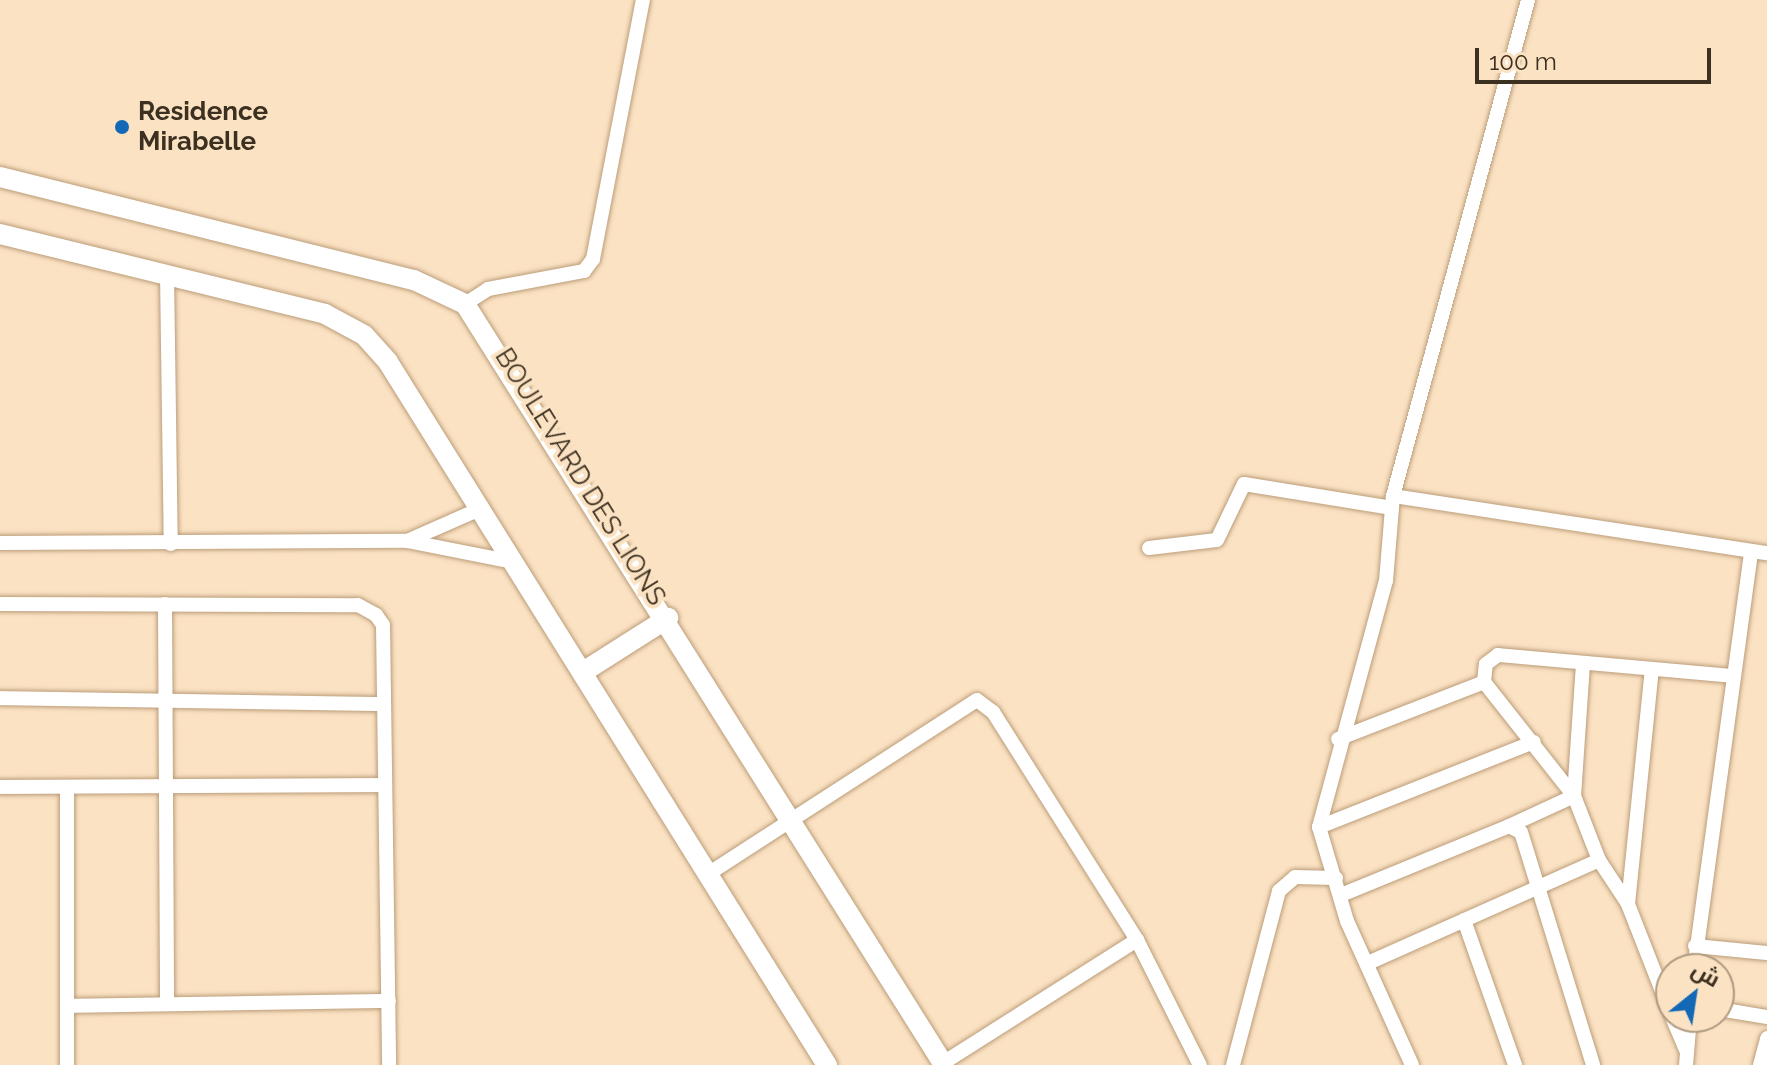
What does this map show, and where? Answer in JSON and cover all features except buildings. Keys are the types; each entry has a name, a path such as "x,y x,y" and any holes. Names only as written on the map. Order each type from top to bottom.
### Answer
{"main road":[{"path":"0,177 403,277 465,304"},
{"path":"0,234 325,314 364,335 514,562 827,1065"},
{"name":"BOULEVARD DES LIONS","path":"465,304 668,618 944,1064"},
{"path":"583,672 668,618"}],"street":[{"path":"465,304 488,289 584,271 593,259 643,0"},
{"path":"1412,1065 1341,895 1319,827 1338,739 1386,581 1392,502 1528,0"},
{"path":"167,273 171,544"},
{"path":"1149,548 1217,540 1244,484 1767,553"},
{"path":"407,541 480,509"},
{"path":"0,543 407,541 514,562"},
{"path":"1695,953 1751,551"},
{"path":"0,604 368,608 383,625 389,1065"},
{"path":"165,604 167,1004"},
{"path":"1655,973 1628,904 1599,860 1574,796 1484,682 1486,664 1498,655 1733,676"},
{"path":"1574,796 1583,665"},
{"path":"1628,904 1652,669"},
{"path":"1338,739 1484,682"},
{"path":"0,698 384,704"},
{"path":"708,874 977,700 993,712 1137,940 1200,1065"},
{"path":"1319,827 1534,742"},
{"path":"0,787 385,785"},
{"path":"67,787 67,1065"},
{"path":"1341,895 1574,796"},
{"path":"1509,826 1527,838 1593,1065"},
{"path":"1368,963 1599,860"},
{"path":"1233,1065 1279,891 1295,877 1336,878"},
{"path":"1464,920 1515,1065"},
{"path":"944,1064 1137,940"},
{"path":"1695,946 1767,953"},
{"path":"67,1006 389,1001"},
{"path":"1735,1012 1767,1017"},
{"path":"1678,1033 1687,1059"},
{"path":"1687,1059 1689,1033"},
{"path":"1760,1065 1767,1038"}],"place":[{"name":"Residence Mirabelle","path":"122,127"}]}
